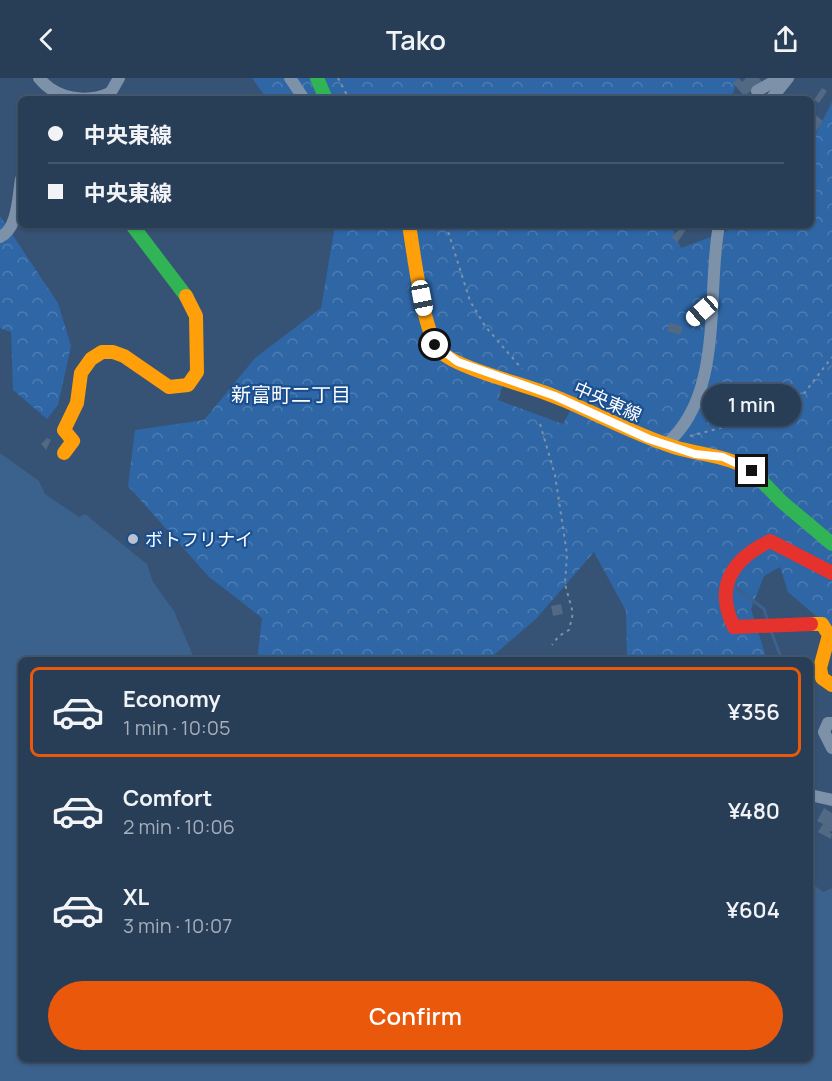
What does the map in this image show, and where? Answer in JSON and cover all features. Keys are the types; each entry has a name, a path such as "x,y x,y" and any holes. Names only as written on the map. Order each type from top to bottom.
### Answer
{"street":[{"path":"39,78 51,91 63,96"},
{"path":"108,96 119,78"},
{"path":"290,78 302,96"},
{"path":"317,78 325,96"},
{"path":"757,91 780,78"},
{"path":"773,96 788,78"},
{"path":"0,237 5,235 13,220 18,194"},
{"path":"64,453 73,441 64,430 75,413 82,384 81,373 92,358 104,351 123,355 169,387 180,388 188,385 197,372 196,316 182,286 134,228"},
{"name":"中央東線","path":"410,228 429,332 441,352 458,362 555,396 666,444 695,454 723,457 752,471 781,501 832,544"},
{"path":"666,444 686,421 702,381 709,350 711,274 719,228"},
{"path":"692,319 711,303"},
{"path":"832,573 770,542 753,547 732,572 726,583 724,601 725,613 734,627 822,624 829,635 820,668 822,678 832,685"},
{"path":"832,723 828,723 824,732 832,747"},
{"path":"813,796 832,800"}],"path":[{"path":"338,78 347,96"},
{"path":"447,228 470,301 485,326 521,368 530,374"},
{"path":"666,444 747,421 786,417 832,357"},
{"path":"540,424 555,475 567,554 565,584 573,613 569,630 559,636 552,645"}],"green space":[{"path":"252,78 738,78 732,96 265,96"},
{"path":"832,102 832,630 788,592 780,567 764,576 751,609 766,657 627,657 626,611 594,552 536,619 492,657 257,657 262,618 209,577 128,486 135,430 204,420 255,358 321,308 334,228 672,228 681,248 735,228 814,228 814,137","holes":["504,382 572,407 563,424 498,400"]},
{"path":"0,216 58,303 71,346 58,405 47,419 13,390 11,332 0,328"}],"shaded area":[{"path":"0,453 39,481 45,494 79,517 85,514 147,564 153,582 174,611 194,657 18,657 18,1062 566,1062 573,1064 593,1062 813,1062 813,884 823,892 832,888 832,1081 0,1081"}],"building":[{"path":"739,78 742,82 746,78 759,78 763,83 744,96 733,83"},
{"path":"822,88 827,91 819,103 814,100"},
{"path":"814,114 823,121 814,132"},
{"path":"680,228 687,228 677,243 672,237"},
{"path":"670,322 683,327 680,335 667,331"},
{"path":"47,438 51,440 46,450 41,444"},
{"path":"561,604 563,614 553,616 551,606"},
{"path":"824,808 832,813 832,831 829,832 832,834 831,839 818,832 823,824 817,821"}],"waterway":[{"path":"734,586 764,609 767,619"},
{"path":"771,631 781,657"}],"traffic: fast":[{"path":"317,78 325,96"},
{"path":"134,228 186,296"},
{"path":"758,477 781,501 832,544"}],"traffic: slow":[{"path":"410,228 429,329 441,352 450,359 544,392 659,442 740,464 758,477"},
{"path":"64,453 73,441 64,430 77,403 81,373 91,359 102,352 113,352 124,356 169,387 188,385 197,372 196,316 186,296"},
{"path":"811,624 822,624 829,635 820,668 822,678 832,685"}],"traffic: jam":[{"path":"811,624 734,627 728,613 726,599 730,576 746,556 770,541 832,573"}],"place":[{"name":"ボトフリナイ","path":"133,539"}],"district":[{"name":"新富町二丁目","path":"291,394"}],"route":[{"path":"435,345 441,352 458,362 555,396 649,439 695,454 723,457 752,471"}]}
